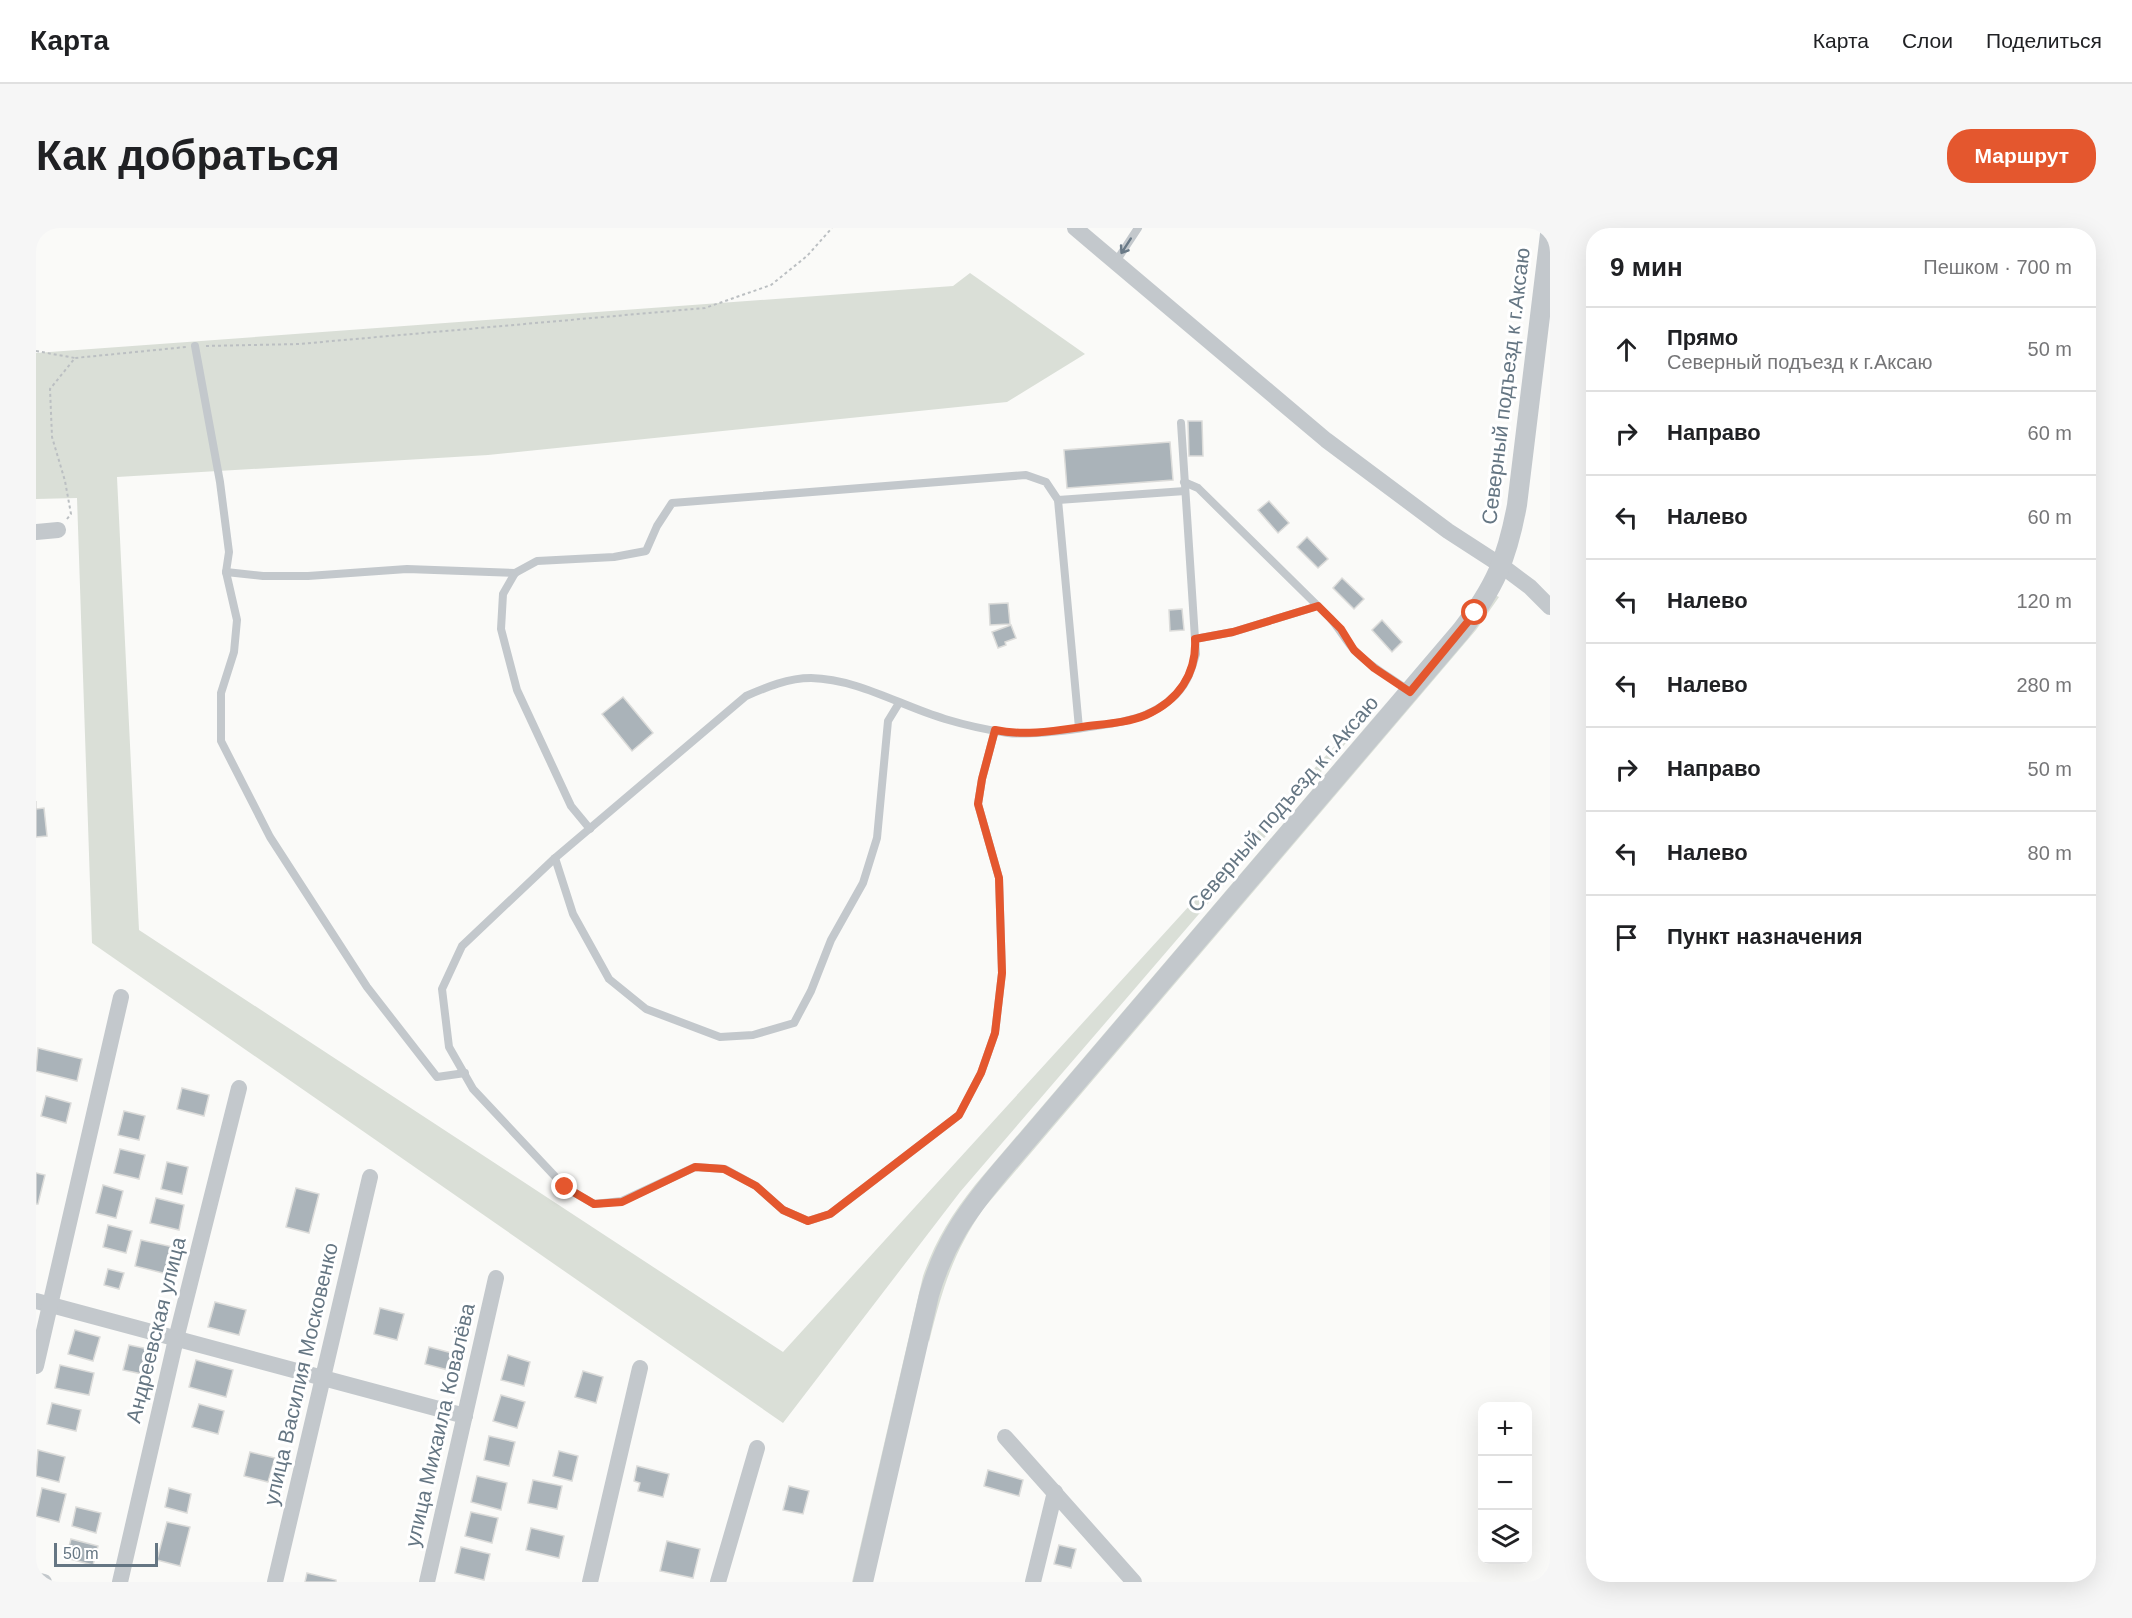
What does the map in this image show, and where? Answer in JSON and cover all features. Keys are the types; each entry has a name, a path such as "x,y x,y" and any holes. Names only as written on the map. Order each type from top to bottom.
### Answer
{"street":[{"path":"1075,228 1326,440 1448,531 1502,566 1530,587 1550,607"},
{"name":"Северный подъезд к г.Аксаю","path":"862,1582 930,1295 940,1262 969,1209 1410,692 1475,613 1502,566 1517,505 1550,234"},
{"path":"36,532 58,530"},
{"path":"36,1366 43,1302 121,998"},
{"name":"Андреевская улица","path":"120,1582 176,1339 238,1088"},
{"name":"улица Василия Московенко","path":"275,1582 370,1177"},
{"name":"улица Михаила Ковалёва","path":"427,1582 496,1278"},
{"path":"43,1302 465,1416"},
{"path":"590,1582 640,1368"},
{"path":"1005,1437 1134,1582"},
{"path":"718,1582 758,1448"},
{"path":"1033,1582 1055,1491"},
{"path":"36,1580 44,1582"}],"lane":[{"path":"1115,263 1138,228"},
{"path":"195,346 220,482 229,552 226,572 237,620 234,652 221,693 221,741 270,837 367,987 437,1077 465,1073"},
{"path":"995,730 978,804 999,878 1002,973 995,1033 981,1073 959,1115 830,1214 808,1221 783,1210 756,1186 724,1169 695,1167 622,1202 594,1204 565,1187 473,1089 449,1047 442,989 462,946 555,858 746,696 779,682 811,678 852,685 948,720 995,730 1009,733 1079,728 1146,715 1170,700 1189,679 1196,654 1181,423"},
{"path":"226,572 263,576 308,576 407,569 515,573 537,561 614,558 646,551 657,526 672,503 1026,475 1046,482 1058,500 1079,728"},
{"path":"1058,500 1184,486 1198,488 1341,629 1354,650 1374,668 1410,692"},
{"path":"515,573 503,594 501,628 517,690 571,806 590,829"},
{"path":"1195,639 1233,632 1318,606"},
{"path":"555,858 573,914 609,979 645,1009 720,1037 753,1035 794,1023 811,991 831,940 863,883 877,838 888,721 898,703"}],"path":[{"path":"36,351 75,357 195,346 299,344 705,308 771,285 807,256 832,228"},
{"path":"58,530 71,514 65,481 52,436 50,389 75,357"}],"shaded area":[{"path":"970,273 1085,354 1007,402 488,455 117,477 139,930 783,1352 1373,704 1376,708 960,1192 783,1423 92,943 77,498 36,499 36,353 953,286"},
{"path":"1495,595 1499,597 1476,630 984,1208 956,1256 929,1342 927,1335 939,1287 964,1230"},
{"path":"1393,695 963,1207 856,1582 852,1582 923,1276 945,1228 975,1185"}],"building":[{"path":"1188,421 1202,421 1203,456 1189,456"},
{"path":"1170,442 1173,480 1067,488 1064,450"},
{"path":"1269,501 1289,523 1278,533 1258,510"},
{"path":"1307,537 1328,559 1318,568 1297,547"},
{"path":"1342,578 1364,599 1354,609 1333,588"},
{"path":"1008,603 1010,624 990,625 989,604"},
{"path":"1182,609 1184,630 1170,631 1169,610"},
{"path":"1382,620 1402,642 1392,652 1372,630"},
{"path":"1011,625 1016,638 1005,642 1006,645 998,648 992,632"},
{"path":"623,697 653,733 632,751 602,714"},
{"path":"44,808 47,836 36,837 36,809"},
{"path":"38,1048 82,1059 77,1081 36,1071"},
{"path":"182,1088 209,1095 204,1116 177,1109"},
{"path":"46,1096 71,1103 66,1123 41,1116"},
{"path":"124,1111 145,1116 139,1140 118,1135"},
{"path":"120,1149 145,1155 139,1179 114,1173"},
{"path":"167,1162 188,1167 182,1194 161,1189"},
{"path":"36,1173 45,1175 38,1204 36,1204"},
{"path":"103,1185 123,1191 116,1218 96,1213"},
{"path":"296,1188 319,1194 309,1233 286,1227"},
{"path":"156,1198 184,1205 179,1230 150,1223"},
{"path":"108,1225 132,1231 126,1253 103,1247"},
{"path":"141,1240 173,1247 167,1274 135,1266"},
{"path":"108,1269 124,1273 119,1289 104,1285"},
{"path":"215,1302 246,1310 239,1335 208,1327"},
{"path":"380,1308 404,1314 397,1340 374,1334"},
{"path":"75,1330 100,1337 93,1361 68,1354"},
{"path":"129,1345 153,1350 147,1375 123,1370"},
{"path":"429,1347 452,1353 448,1370 425,1364"},
{"path":"508,1355 530,1362 524,1386 501,1380"},
{"path":"196,1360 233,1370 226,1397 189,1387"},
{"path":"60,1365 94,1373 89,1395 55,1388"},
{"path":"583,1371 603,1377 596,1403 575,1397"},
{"path":"501,1395 525,1402 517,1428 493,1421"},
{"path":"52,1403 81,1410 76,1431 47,1424"},
{"path":"199,1404 224,1411 218,1434 192,1427"},
{"path":"489,1436 515,1442 509,1466 484,1460"},
{"path":"38,1450 65,1457 59,1482 36,1476"},
{"path":"559,1451 578,1456 572,1481 553,1476"},
{"path":"250,1452 275,1458 268,1482 244,1476"},
{"path":"637,1466 669,1474 663,1497 638,1491 640,1483 634,1481"},
{"path":"988,1470 1023,1480 1019,1496 984,1486"},
{"path":"477,1476 507,1483 501,1510 471,1502"},
{"path":"533,1480 562,1486 557,1509 528,1503"},
{"path":"789,1486 809,1491 803,1514 783,1510"},
{"path":"42,1488 66,1494 59,1522 36,1516"},
{"path":"169,1488 191,1494 187,1513 165,1507"},
{"path":"76,1507 101,1513 96,1533 72,1526"},
{"path":"471,1512 498,1518 492,1543 465,1536"},
{"path":"167,1522 190,1527 180,1566 157,1560"},
{"path":"531,1528 564,1536 559,1558 526,1550"},
{"path":"71,1539 98,1546 93,1565 66,1558"},
{"path":"667,1541 700,1549 693,1578 660,1571"},
{"path":"1059,1545 1076,1549 1071,1568 1054,1564"},
{"path":"461,1547 490,1554 484,1580 455,1573"},
{"path":"307,1573 336,1580 336,1582 305,1582"}],"route":[{"path":"565,1187 594,1204 622,1202 695,1167 724,1169 756,1186 783,1210 808,1221 830,1214 959,1115 981,1073 995,1033 1002,973 999,878 978,804 995,730 1009,733 1065,730 1146,715 1170,700 1189,679 1196,654 1195,639 1233,632 1318,606 1341,629 1354,650 1374,668 1410,692 1475,613"}]}
